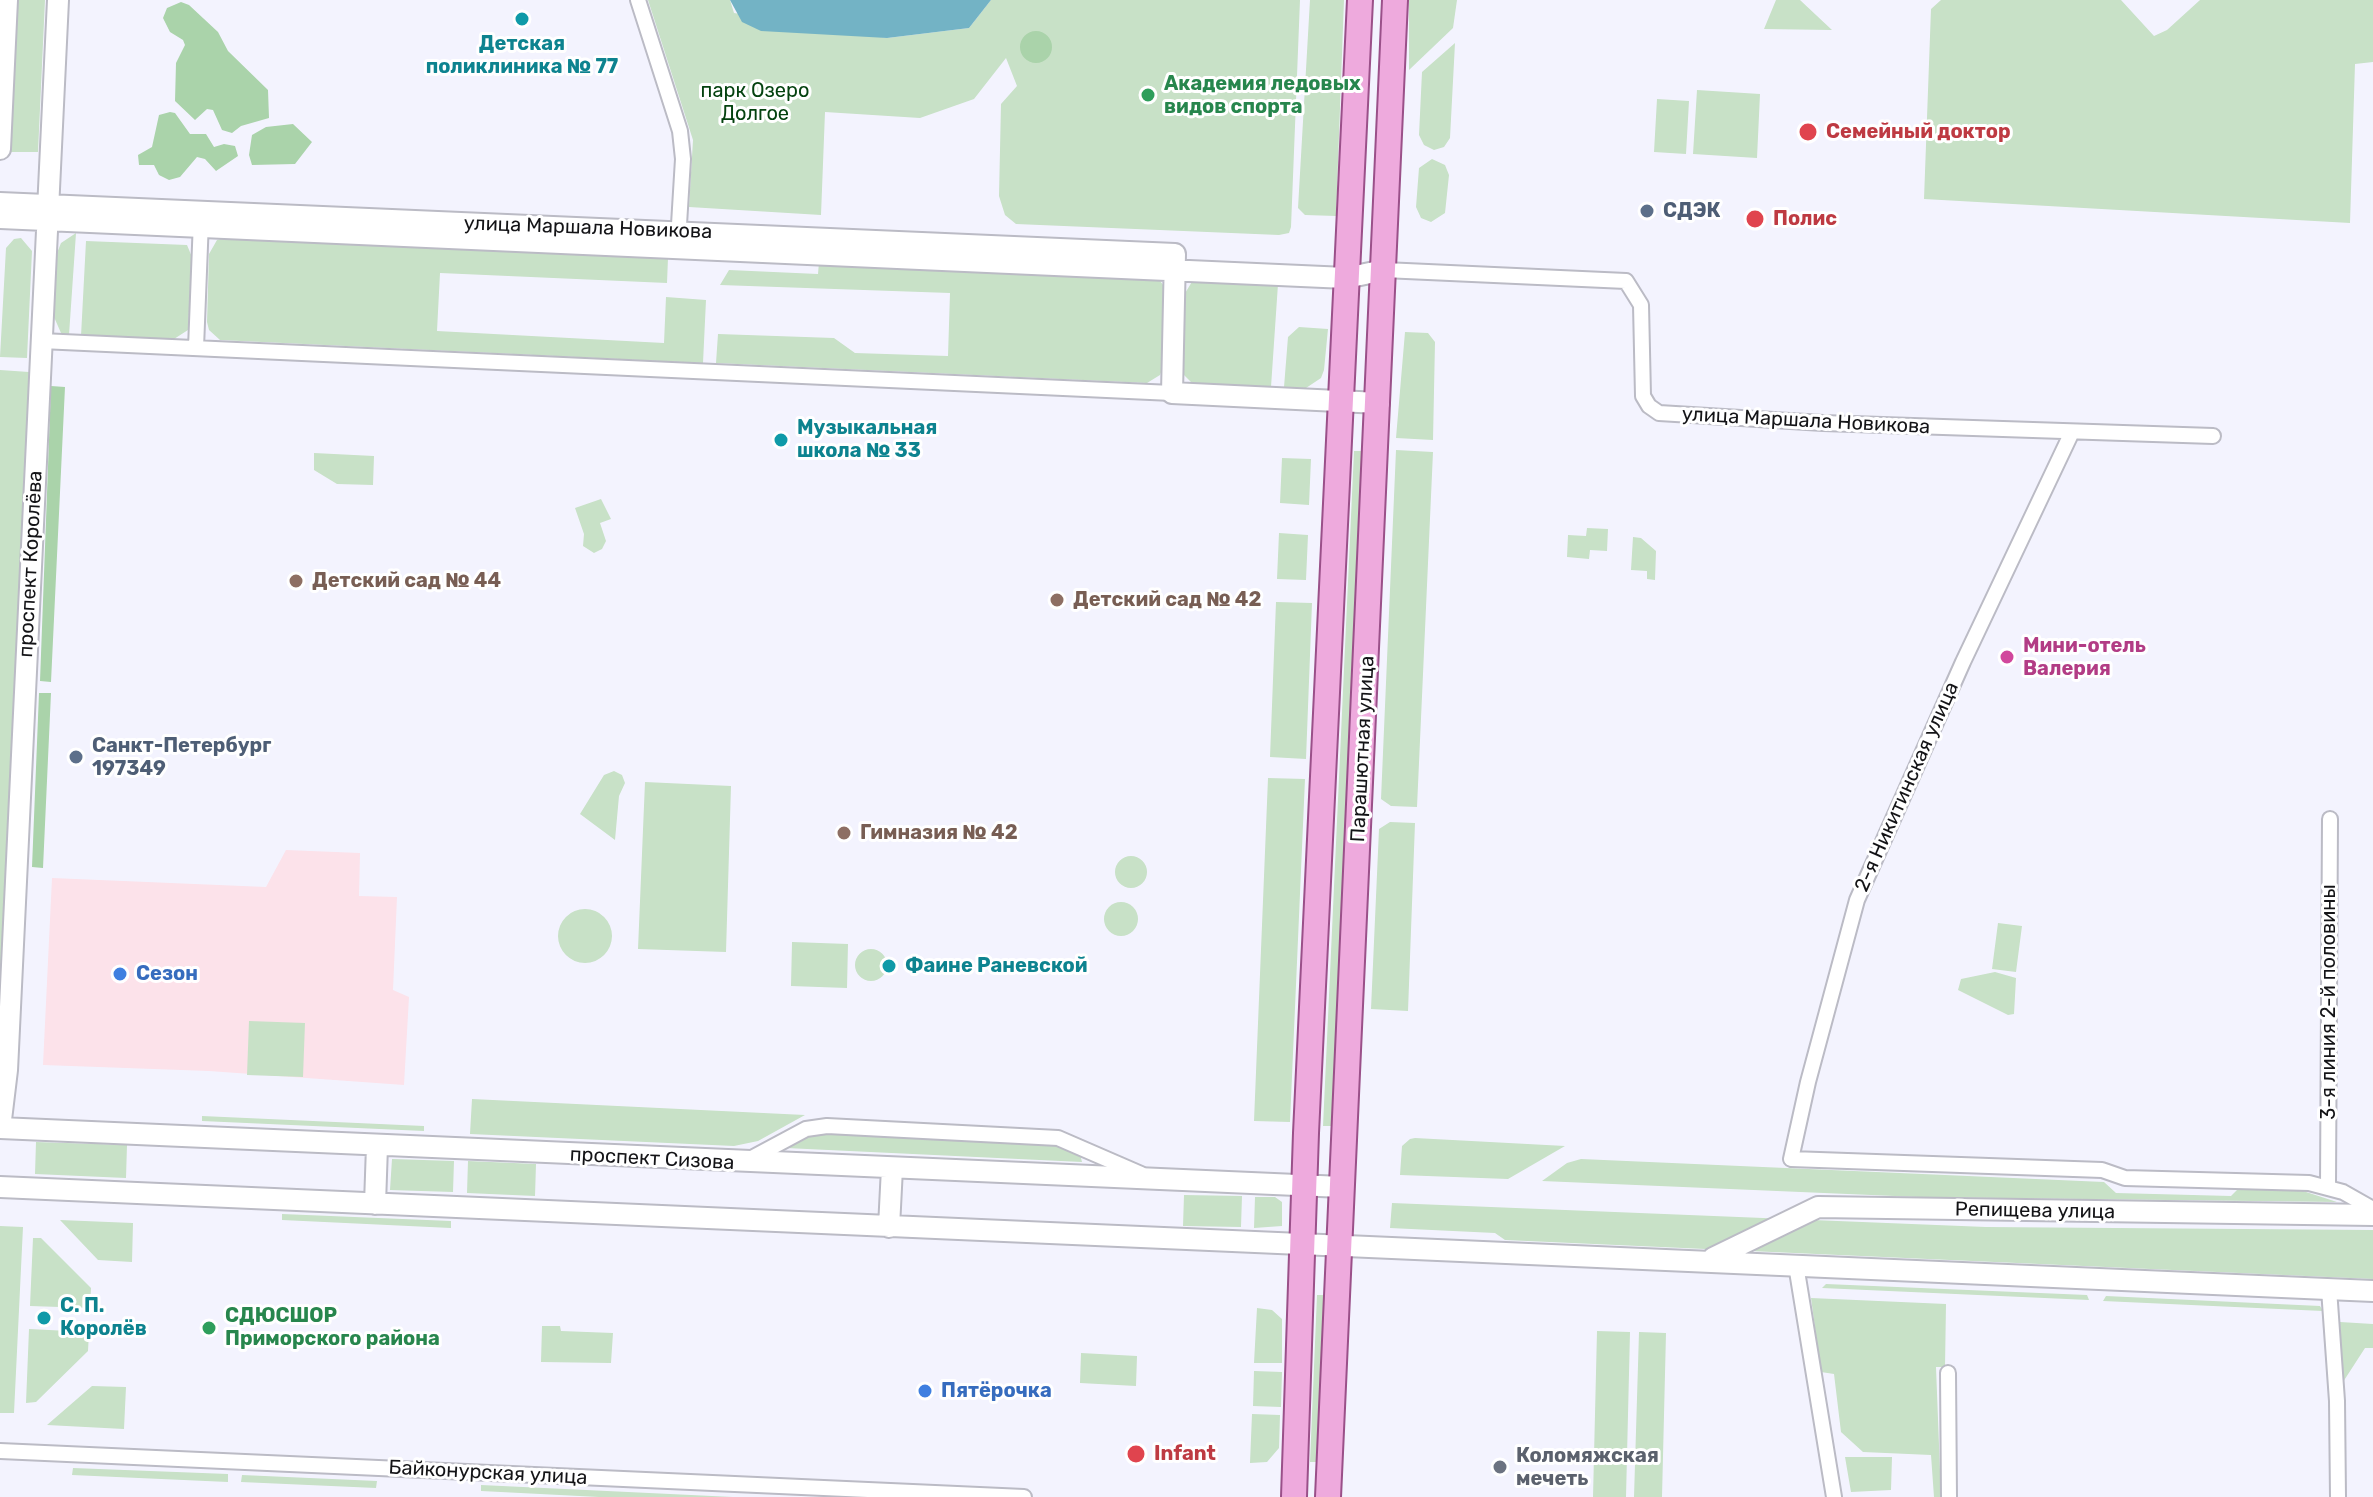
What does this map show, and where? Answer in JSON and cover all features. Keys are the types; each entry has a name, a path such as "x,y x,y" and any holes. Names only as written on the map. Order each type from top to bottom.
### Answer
{"main road":[{"path":"0,149 7,0"},
{"name":"проспект Королёва","path":"0,1128 8,1056 58,0"},
{"name":"Парашютная улица","path":"1294,1497 1304,1186 1360,0"},
{"name":"Парашютная улица","path":"1328,1497 1395,0"},
{"name":"улица Маршала Новикова","path":"0,203 48,212 1175,262 1346,278 1384,270"},
{"name":"улица Маршала Новикова","path":"0,218 48,212"},
{"path":"1175,262 1172,393 1379,403"},
{"name":"проспект Сизова","path":"0,1128 1304,1186"},
{"path":"375,1204 377,1146"},
{"path":"889,1227 892,1168"},
{"path":"1304,1186 1342,1187"},
{"path":"0,1187 1302,1243"},
{"name":"Репищева улица","path":"1709,1260 1818,1207 2373,1212"},
{"name":"Репищева улица","path":"1302,1243 2373,1291"}],"street":[{"path":"638,0 680,131 683,159 678,240"},
{"path":"196,348 201,219"},
{"name":"улица Маршала Новикова","path":"1384,270 1626,281 1641,305 1643,396 1649,406 1659,413 2213,436"},
{"path":"41,341 1172,393"},
{"name":"2-я Никитинская улица","path":"2072,432 1963,662 1857,900 1811,1068 1791,1159 2102,1170 2125,1178 2328,1185"},
{"name":"3-я линия 2-й половины","path":"2328,1185 2330,819"},
{"path":"743,1163 806,1129 827,1126 1058,1138 1152,1180"},
{"path":"2328,1185 2373,1212"},
{"path":"1796,1265 1834,1497"},
{"path":"2329,1289 2337,1401 2338,1497"},
{"path":"1948,1373 1949,1497"},
{"name":"Байконурская улица","path":"0,1451 1024,1497"}],"shaded area":[{"path":"286,850 360,853 359,896 397,897 393,990 409,997 404,1085 209,1071 43,1065 52,878 266,887"}],"green space":[{"path":"17,0 45,0 38,152 9,152"},
{"name":"парк Озеро Долгое","path":"648,0 730,0 734,13 887,38 969,28 991,0 1300,0 1289,233 1016,224 1005,215 999,196 1001,104 1017,86 1006,58 974,99 920,118 825,112 821,215 689,207 693,140"},
{"path":"1310,0 1344,0 1336,216 1305,215 1298,208"},
{"path":"1409,0 1457,0 1453,28 1409,70"},
{"path":"1776,0 1800,0 1832,30 1764,29"},
{"path":"1941,0 2121,0 2154,36 2167,30 2200,0 2373,0 2373,62 2355,64 2350,223 1924,199 1931,9"},
{"path":"181,2 189,5 218,32 228,51 268,90 269,118 241,126 232,133 222,130 213,110 207,109 195,120 175,101 176,63 185,45 183,40 170,32 163,18 167,8"},
{"path":"1036,31 1047,36 1052,47 1047,58 1036,63 1025,58 1020,47 1025,36"},
{"path":"1455,43 1450,138 1444,147 1434,150 1424,145 1419,135 1422,72"},
{"path":"1697,90 1760,94 1757,158 1693,154"},
{"path":"1657,99 1689,101 1686,154 1654,152"},
{"path":"175,113 190,134 206,134 214,147 224,144 235,146 238,156 216,171 205,159 197,157 180,177 169,180 159,175 154,165 139,165 138,155 152,147 159,115"},
{"path":"293,124 312,142 295,164 252,165 249,155 252,135 266,127"},
{"path":"1432,159 1445,165 1449,175 1445,213 1431,222 1421,218 1416,207 1419,168"},
{"path":"76,233 69,335 61,333 54,317 57,253 61,243"},
{"path":"21,238 32,251 27,358 0,357 6,248 14,239"},
{"path":"217,240 668,258 667,283 440,273 437,331 664,343 666,297 706,300 703,363 220,340 209,330 207,322 209,254"},
{"path":"86,241 187,245 192,257 188,330 174,339 81,336"},
{"path":"819,262 1158,278 1166,289 1163,367 1160,375 1147,383 716,363 718,334 834,338 855,353 948,356 950,293 720,285 729,270 818,274"},
{"path":"1193,280 1278,284 1271,387 1193,384 1184,375 1184,295"},
{"path":"1299,327 1328,329 1324,370 1321,378 1306,388 1284,387 1288,337"},
{"path":"1405,332 1428,333 1435,342 1433,440 1396,438"},
{"path":"0,370 29,372 0,995"},
{"path":"51,386 65,387 51,682 40,681"},
{"path":"1396,450 1433,452 1417,807 1391,806 1381,799"},
{"path":"1354,451 1364,451 1333,1126 1323,1126"},
{"path":"314,453 374,456 373,485 337,484 314,470"},
{"path":"1282,458 1311,459 1309,505 1280,503"},
{"path":"601,499 611,519 600,523 606,541 602,549 594,553 583,546 584,534 575,508"},
{"path":"1587,528 1608,529 1607,551 1590,550 1589,559 1567,557 1568,535 1586,536"},
{"path":"1279,533 1308,535 1306,580 1277,579"},
{"path":"1633,537 1641,538 1656,551 1655,580 1647,579 1647,571 1631,570"},
{"path":"1276,602 1312,603 1306,759 1270,757"},
{"path":"39,693 51,693 43,868 32,867"},
{"path":"614,771 622,775 625,783 619,796 615,840 580,814 604,775"},
{"path":"1268,778 1305,779 1290,1122 1254,1121"},
{"path":"645,782 731,786 726,952 638,949"},
{"path":"1390,822 1415,823 1408,1011 1371,1009 1379,829"},
{"path":"1131,856 1142,861 1147,872 1142,883 1131,888 1120,883 1115,872 1120,861"},
{"path":"1121,902 1133,907 1138,919 1133,931 1121,936 1109,931 1104,919 1109,907"},
{"path":"585,909 604,917 612,936 604,955 585,963 566,955 558,936 566,917"},
{"path":"1998,923 2022,926 2016,972 1992,969"},
{"path":"792,942 848,944 847,988 791,986"},
{"path":"871,949 882,954 887,965 882,976 871,981 860,976 855,965 860,954"},
{"path":"1995,972 2016,978 2014,1014 2008,1015 1958,990 1961,979"},
{"path":"249,1021 305,1023 303,1077 247,1075"},
{"path":"472,1099 805,1115 758,1141 734,1146 470,1134"},
{"path":"202,1116 424,1126 424,1131 202,1121"},
{"path":"826,1131 1057,1143 1080,1154 1082,1162 786,1148 797,1139"},
{"path":"1410,1139 1565,1146 1508,1179 1400,1175 1402,1146"},
{"path":"36,1142 127,1145 126,1178 35,1174"},
{"path":"392,1159 454,1161 453,1192 390,1190"},
{"path":"1581,1159 2104,1182 2116,1193 2231,1196 2239,1188 2303,1191 2337,1202 1918,1197 1542,1181 1567,1163"},
{"path":"468,1161 536,1164 535,1196 467,1193"},
{"path":"1184,1195 1242,1196 1241,1227 1183,1226"},
{"path":"1255,1197 1275,1197 1282,1202 1282,1226 1254,1228"},
{"path":"1392,1203 1986,1227 2373,1230 2373,1279 1505,1240 1495,1233 1390,1228"},
{"path":"282,1214 451,1221 451,1228 282,1220"},
{"path":"60,1220 133,1223 132,1262 98,1260"},
{"path":"0,1226 23,1227 14,1413 0,1413"},
{"path":"33,1238 41,1238 91,1288 90,1308 30,1306"},
{"path":"1826,1284 2087,1295 2089,1300 1822,1288"},
{"path":"1317,1295 1325,1295 1317,1462 1310,1462"},
{"path":"2106,1296 2320,1306 2323,1311 2103,1301"},
{"path":"1811,1298 1946,1304 1945,1367 1936,1367 1941,1497 1934,1497 1931,1455 1863,1452 1841,1432 1834,1374 1821,1372"},
{"path":"1257,1308 1272,1310 1282,1319 1282,1363 1254,1363"},
{"path":"2340,1322 2373,1324 2373,1348 2365,1348 2343,1382"},
{"path":"542,1326 560,1326 561,1331 613,1333 611,1363 541,1362"},
{"path":"29,1329 89,1332 88,1351 36,1402 26,1403"},
{"path":"1597,1331 1630,1332 1626,1497 1593,1497"},
{"path":"1639,1332 1666,1333 1662,1497 1634,1497"},
{"path":"1081,1353 1137,1356 1136,1386 1080,1383"},
{"path":"1254,1371 1282,1372 1281,1407 1253,1406"},
{"path":"92,1386 126,1387 124,1429 47,1425"},
{"path":"1252,1414 1280,1415 1279,1448 1267,1462 1250,1463"},
{"path":"1845,1457 1892,1457 1891,1490 1851,1492"},
{"path":"73,1468 228,1474 228,1482 72,1475"},
{"path":"242,1475 377,1481 376,1488 241,1482"},
{"path":"481,1485 733,1497 599,1497 481,1491"}],"water":[{"path":"730,0 991,0 969,28 887,38 761,31 742,22"}],"place":[{"name":"Детская поликлиника № 77","path":"522,19"},
{"name":"Академия ледовых видов спорта","path":"1148,95"},
{"name":"Семейный доктор","path":"1808,132"},
{"name":"СДЭК","path":"1647,211"},
{"name":"Полис","path":"1755,219"},
{"name":"Музыкальная школа № 33","path":"781,440"},
{"name":"Детский сад № 44","path":"296,581"},
{"name":"Детский сад № 42","path":"1057,600"},
{"name":"Мини-отель Валерия","path":"2007,657"},
{"name":"Санкт-Петербург 197349","path":"76,757"},
{"name":"Гимназия № 42","path":"844,833"},
{"name":"Фаине Раневской","path":"889,966"},
{"name":"Сезон","path":"120,974"},
{"name":"С. П. Королёв","path":"44,1318"},
{"name":"СДЮСШОР Приморского района","path":"209,1328"},
{"name":"Пятёрочка","path":"925,1391"},
{"name":"Infant","path":"1136,1454"},
{"name":"Коломяжская мечеть","path":"1500,1467"}]}
